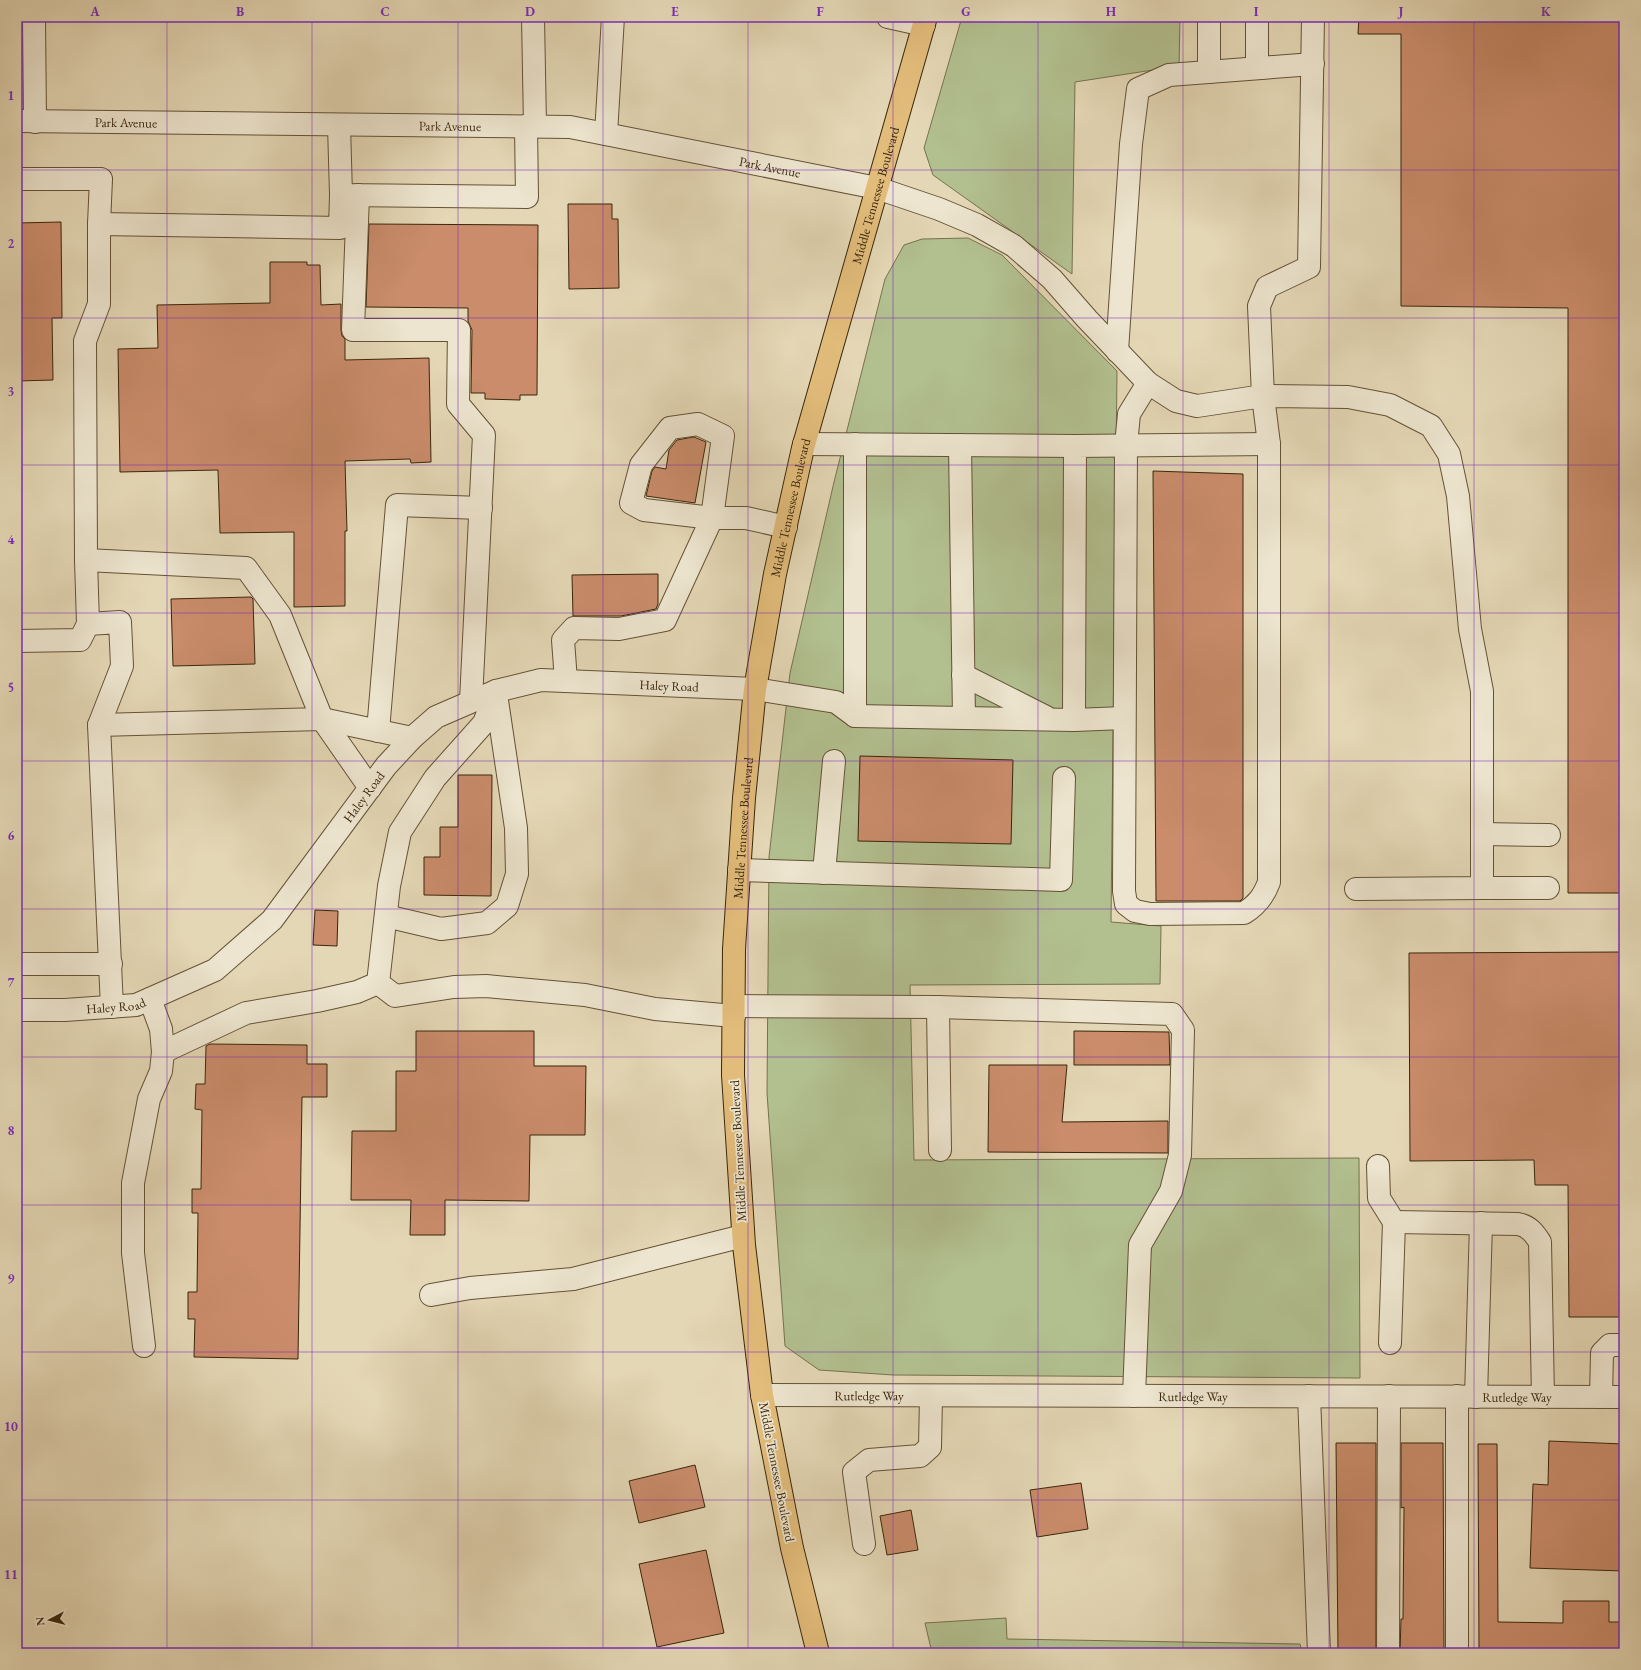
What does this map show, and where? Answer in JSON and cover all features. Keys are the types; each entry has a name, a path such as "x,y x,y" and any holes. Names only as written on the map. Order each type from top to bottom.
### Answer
{"main road":[{"name":"Middle Tennessee Boulevard","path":"818,1653 792,1548 762,1395 743,1236 734,1074 734,949 739,870 744,798 755,689 775,574 804,444 925,21"}],"street":[{"path":"26,122 34,17"},
{"path":"349,195 527,197 531,126 533,17"},
{"path":"606,134 612,17"},
{"path":"888,17 925,21"},
{"path":"1209,17 1209,72"},
{"path":"1257,68 1258,17"},
{"path":"1148,382 1129,414 1126,445 1124,891 1126,904 1135,911 1150,914 1244,913 1254,907 1264,895 1269,882 1269,444 1263,396 1259,306 1267,287 1309,267 1313,17"},
{"path":"1117,351 1131,144 1138,89 1168,75 1312,64"},
{"name":"Park Avenue","path":"26,122 570,127 877,188 939,209 977,225 1014,246 1052,279 1087,319 1148,382 1176,401 1197,406 1263,396 1348,398 1390,405 1431,426 1449,454 1458,496 1470,629 1482,691 1482,888"},
{"path":"339,125 349,195 353,330 459,330 458,404 484,435 471,701"},
{"path":"17,179 101,178 99,224 99,304 85,341 86,560 88,624 80,640 17,641"},
{"path":"99,224 340,228 349,195"},
{"path":"566,681 563,640 574,628 619,629 665,620 712,518 723,436 698,424 670,428 640,465 631,503 644,510 712,518 746,518 786,527"},
{"path":"804,444 1075,446 1269,444"},
{"path":"855,444 855,716 1074,720 1124,718"},
{"path":"960,445 964,718"},
{"path":"1074,720 1075,446"},
{"path":"378,731 397,505 480,508"},
{"path":"86,560 246,568 280,615 322,719 370,788"},
{"path":"88,624 120,622 122,666 99,725 112,1007"},
{"path":"963,676 1051,719"},
{"name":"Haley Road","path":"17,1010 65,1010 136,1005 215,970 272,920 386,766 412,738 436,717 496,691 541,680 755,689 836,702 855,716"},
{"path":"378,983 389,886 400,832 435,778 484,722 496,691"},
{"path":"386,916 441,929 487,924 507,906 517,874 516,828 496,691"},
{"path":"99,725 322,719 412,738"},
{"path":"824,873 834,761"},
{"path":"739,870 1061,880 1064,778"},
{"path":"1482,834 1549,835"},
{"path":"1356,890 1548,888"},
{"path":"17,964 111,964"},
{"path":"378,983 395,996 454,987 486,986 585,995 656,1009 734,1011 938,1007 1172,1014 1183,1030 1180,1155 1171,1191 1140,1245 1134,1396"},
{"path":"163,1052 246,1013 317,1001 357,992 378,983"},
{"path":"144,1346 133,1253 132,1183 148,1099 161,1071 163,1052 161,1029 150,999"},
{"path":"938,1007 940,1150"},
{"path":"1378,1166 1379,1198 1394,1222 1390,1343"},
{"path":"1394,1222 1525,1225 1535,1233 1540,1242 1543,1397"},
{"path":"1457,1653 1467,1396 1481,1223"},
{"path":"432,1295 470,1288 573,1279 743,1236"},
{"path":"1601,1397 1602,1353 1610,1346 1624,1345"},
{"name":"Rutledge Way","path":"762,1395 1624,1397"},
{"path":"864,1544 854,1472 869,1460 920,1456 930,1447 931,1396"},
{"path":"1309,1396 1319,1653"},
{"path":"1388,1653 1389,1396"}],"green space":[{"path":"962,17 1180,17 1179,66 1075,82 1072,274 933,175 924,148"},
{"path":"968,238 1002,255 1117,371 1111,922 1161,926 1160,984 910,985 914,1160 1359,1158 1360,1378 893,1375 819,1370 785,1346 767,1093 769,857 790,673 834,482 885,279 904,245 922,239"},
{"path":"1006,1618 1007,1639 1300,1644 1302,1653 932,1653 925,1623"}],"building":[{"path":"1359,17 1624,17 1624,893 1568,893 1568,308 1401,306 1401,34 1358,34"},
{"path":"568,204 612,204 612,219 618,219 619,288 569,289"},
{"path":"61,222 62,318 52,318 53,380 17,381 17,223"},
{"path":"369,224 538,225 537,395 520,395 520,400 485,399 485,393 471,393 472,330 468,321 468,308 366,307"},
{"path":"270,262 307,262 307,265 320,265 321,305 341,304 341,330 342,336 345,339 345,360 429,358 431,462 411,463 410,459 345,461 347,531 345,531 345,606 294,607 294,532 220,533 218,470 120,472 118,349 158,348 157,305 270,303"},
{"path":"694,437 706,442 695,503 646,496 652,471 655,467 666,469 669,450 677,440"},
{"path":"1153,471 1243,474 1243,898 1240,901 1156,901"},
{"path":"658,574 658,604 656,609 621,616 573,616 572,575"},
{"path":"251,597 253,599 255,664 173,666 171,599"},
{"path":"860,756 1013,760 1011,844 858,841"},
{"path":"458,775 492,775 491,896 424,895 424,857 440,857 440,827 458,827"},
{"path":"315,910 338,911 337,946 313,945"},
{"path":"1624,952 1624,1317 1569,1317 1568,1185 1535,1185 1534,1160 1410,1161 1409,953"},
{"path":"416,1031 534,1031 534,1066 586,1066 585,1135 530,1135 529,1201 445,1200 445,1235 410,1235 411,1200 351,1200 352,1131 396,1131 396,1071 416,1071"},
{"path":"1074,1031 1169,1032 1170,1065 1074,1065"},
{"path":"210,1044 307,1045 307,1064 327,1064 327,1097 302,1097 298,1359 194,1357 195,1319 188,1319 188,1292 197,1292 198,1213 192,1213 192,1189 201,1189 202,1110 195,1109 196,1084 205,1084 206,1046"},
{"path":"989,1065 1067,1065 1062,1122 1168,1121 1168,1153 988,1152"},
{"path":"1549,1441 1624,1444 1624,1571 1530,1568 1533,1484 1548,1485"},
{"path":"1336,1443 1376,1443 1376,1653 1338,1653"},
{"path":"1401,1443 1443,1443 1444,1653 1400,1653 1401,1619 1403,1619 1404,1507 1401,1508"},
{"path":"1478,1444 1497,1444 1498,1622 1563,1623 1563,1601 1609,1601 1609,1622 1624,1622 1624,1653 1479,1653"},
{"path":"695,1465 705,1507 639,1523 629,1481"},
{"path":"1081,1483 1088,1529 1037,1537 1030,1490"},
{"path":"911,1510 918,1550 887,1555 880,1516"},
{"path":"706,1550 724,1633 657,1647 639,1564"}]}
